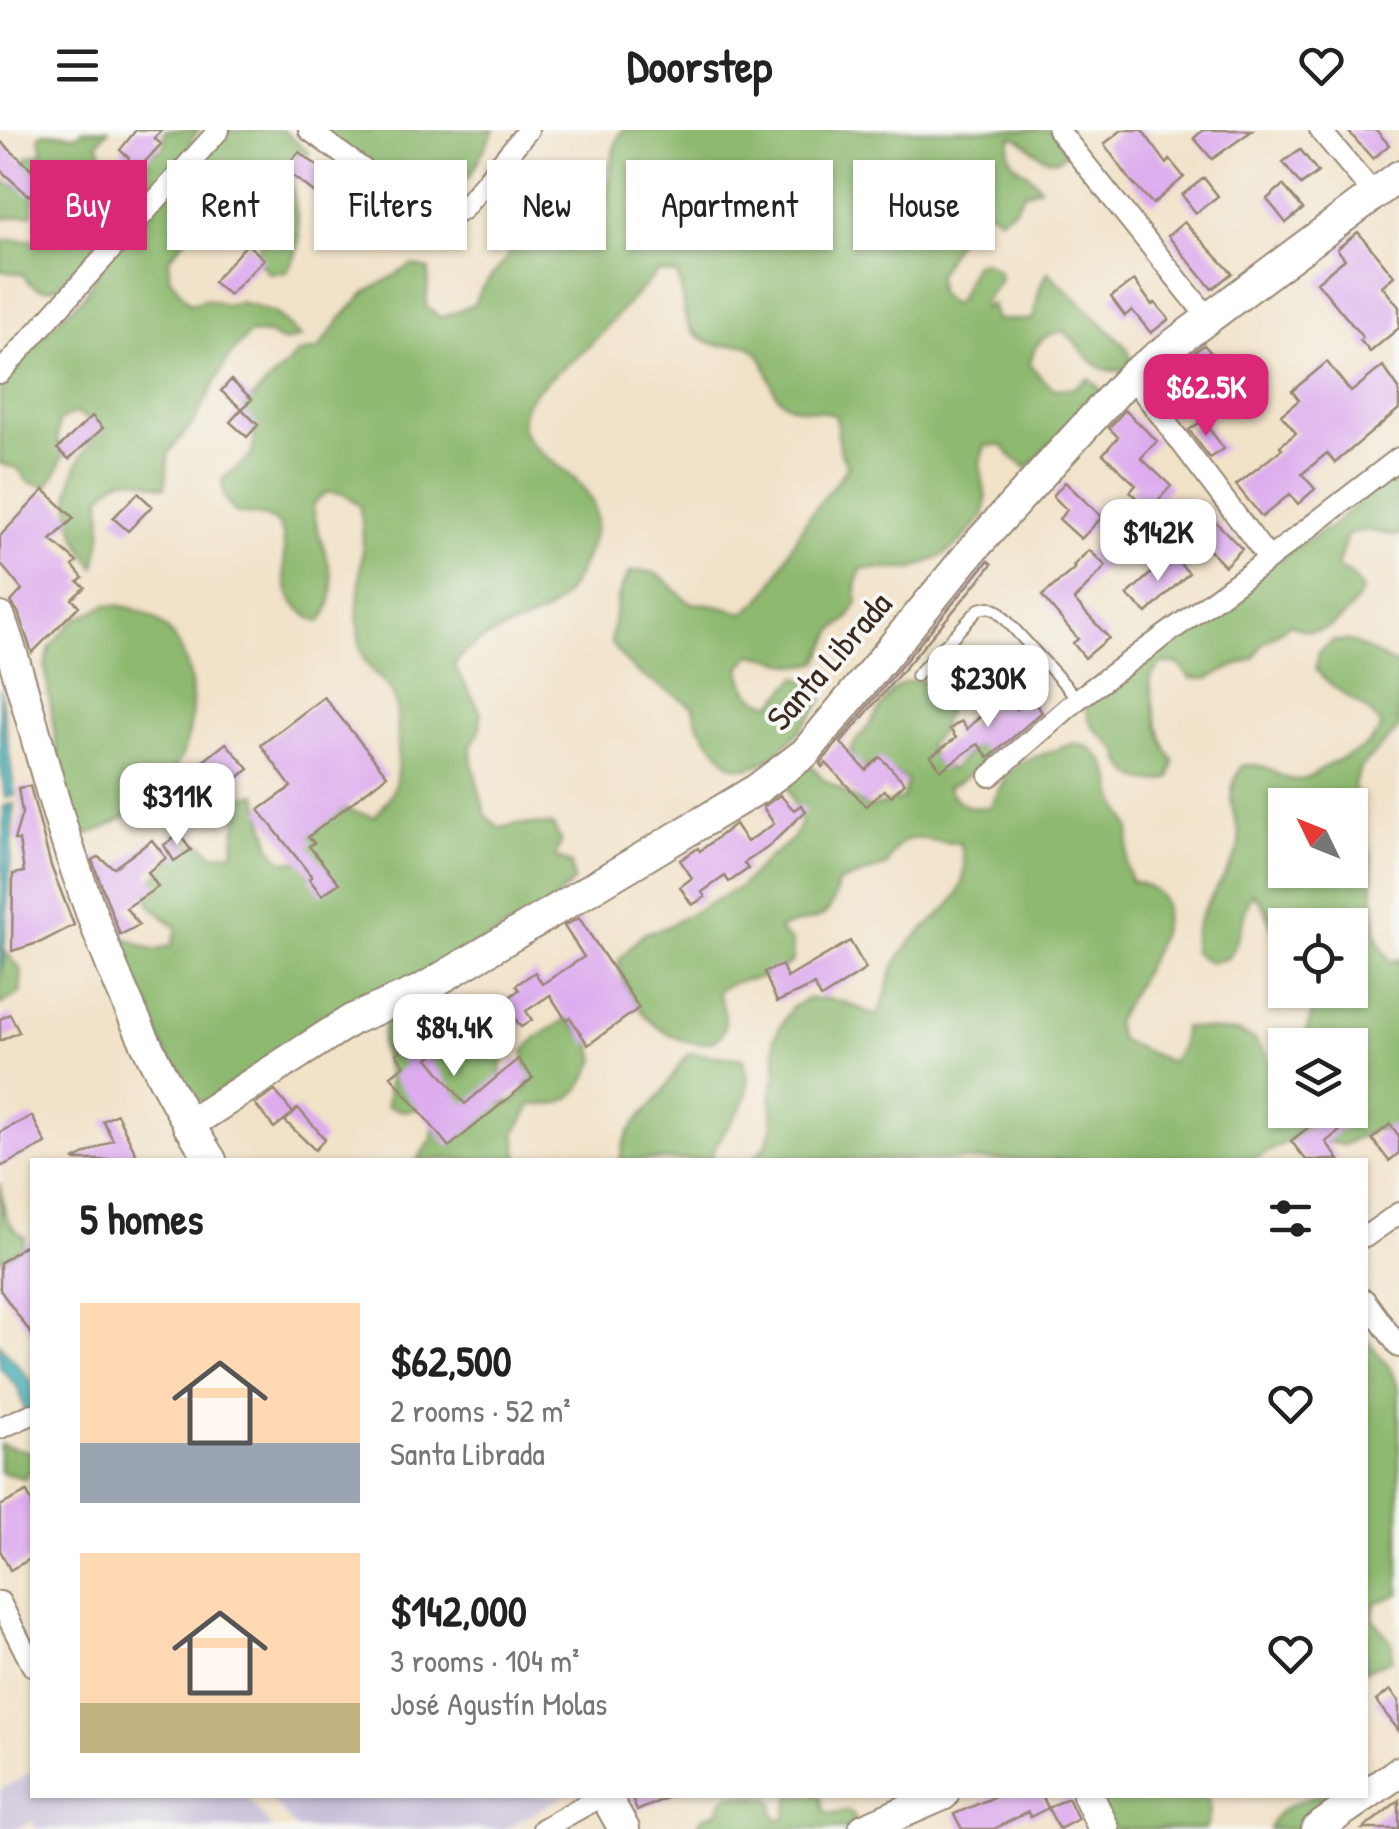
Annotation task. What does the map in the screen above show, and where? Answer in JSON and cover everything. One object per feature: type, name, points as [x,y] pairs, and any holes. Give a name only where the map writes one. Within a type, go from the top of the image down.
[{"type":"street","points":[[0,373],[219,130]]},
{"type":"street","points":[[308,130],[432,219],[446,219],[463,209],[528,130]]},
{"type":"street","points":[[1058,130],[1210,320]]},
{"type":"street","points":[[1320,130],[1387,186]]},
{"type":"street","name":"Santa Librada","points":[[188,1125],[351,1020],[423,989],[669,842],[757,788],[806,752],[973,549],[1130,376],[1387,186]]},
{"type":"street","points":[[1130,376],[1269,558]]},
{"type":"street","points":[[990,776],[1078,700],[1399,458]]},
{"type":"street","points":[[0,618],[22,677],[72,859],[132,1014],[160,1075],[209,1158]]},
{"type":"street","points":[[1368,1236],[1399,1213]]},
{"type":"street","points":[[1368,1304],[1399,1347]]},
{"type":"street","points":[[0,1602],[30,1661]]},
{"type":"street","points":[[1368,1794],[1399,1772]]},
{"type":"street","points":[[543,1829],[599,1798]]},
{"type":"street","points":[[606,1798],[624,1829]]},
{"type":"street","points":[[874,1827],[937,1798]]},
{"type":"street","points":[[1089,1798],[1104,1829]]},
{"type":"street","points":[[1320,1828],[1362,1798]]},
{"type":"lane","points":[[916,676],[979,609],[988,607],[998,610],[1078,700]]},
{"type":"shaded area","points":[[30,1773],[30,1798],[247,1798],[273,1829],[37,1829],[32,1821],[17,1829],[0,1829],[0,1790]]},
{"type":"shaded area","points":[[270,1798],[560,1798],[505,1829],[296,1829]]},
{"type":"green space","points":[[82,130],[108,130],[97,143],[104,160],[30,160],[30,171],[26,171],[26,157],[43,153],[39,138],[44,132],[76,135]]},
{"type":"green space","points":[[165,130],[199,130],[183,160],[167,160],[167,178],[147,197],[147,160],[130,159],[161,151]]},
{"type":"green space","points":[[223,130],[283,130],[309,153],[294,166],[294,160],[195,160]]},
{"type":"green space","points":[[315,130],[494,130],[467,178],[467,160],[340,160]]},
{"type":"green space","points":[[622,130],[1053,130],[1066,153],[1059,159],[1045,158],[1012,136],[1012,160],[1040,187],[1024,193],[1015,208],[1000,218],[995,215],[995,160],[853,160],[853,250],[952,250],[937,275],[938,293],[951,305],[958,300],[974,264],[983,261],[998,270],[1000,280],[984,301],[983,309],[991,304],[996,320],[1032,320],[1048,272],[1127,348],[1134,366],[1111,371],[1102,368],[1064,331],[1041,340],[1030,363],[1041,378],[1055,389],[1073,388],[1089,378],[1102,391],[1027,468],[1002,445],[985,446],[980,463],[986,499],[984,516],[945,554],[914,569],[861,569],[856,586],[858,603],[848,619],[834,630],[818,662],[799,665],[751,655],[740,668],[753,696],[772,704],[797,677],[813,684],[823,699],[784,747],[758,765],[744,768],[723,757],[701,729],[693,707],[638,672],[619,654],[611,642],[622,588],[630,572],[650,572],[664,578],[690,603],[743,613],[772,584],[805,523],[848,466],[840,451],[836,416],[784,402],[753,349],[715,344],[693,332],[685,315],[677,274],[658,272],[585,350],[547,380],[528,401],[523,414],[524,430],[532,444],[577,482],[596,515],[581,569],[553,607],[483,639],[454,666],[481,712],[480,730],[471,746],[486,816],[500,828],[517,824],[553,825],[561,842],[555,857],[571,864],[574,881],[549,905],[401,988],[384,986],[353,1002],[205,1102],[189,1097],[157,1034],[147,1000],[118,955],[123,937],[155,951],[172,945],[177,928],[150,905],[146,887],[183,848],[201,843],[214,855],[233,852],[240,798],[257,794],[271,847],[282,861],[300,861],[303,825],[341,808],[375,817],[395,785],[397,766],[395,700],[363,657],[358,631],[363,541],[359,505],[344,494],[327,492],[313,504],[332,579],[329,608],[320,622],[301,610],[290,596],[279,525],[268,518],[236,513],[225,499],[222,480],[251,456],[255,437],[247,423],[245,405],[299,353],[318,350],[365,293],[412,265],[429,270],[426,307],[441,318],[474,304],[510,250],[606,250],[606,199]]},
{"type":"green space","points":[[0,177],[30,191],[30,214],[0,219]]},
{"type":"green space","points":[[167,190],[167,250],[176,250],[169,259],[169,277],[190,304],[207,299],[224,305],[241,302],[275,313],[301,337],[284,342],[268,334],[250,333],[227,360],[194,422],[169,452],[165,487],[130,478],[109,488],[101,497],[102,533],[95,567],[76,535],[70,503],[75,470],[93,439],[91,421],[75,413],[59,421],[57,439],[63,455],[57,472],[46,487],[28,482],[18,468],[0,464],[0,376],[84,296],[111,250],[147,250],[147,211]]},
{"type":"green space","points":[[294,201],[298,245],[286,272],[268,273],[257,259],[259,250],[294,250]]},
{"type":"green space","points":[[3,240],[30,240],[30,250],[97,250],[58,286],[42,289],[22,274],[0,271]]},
{"type":"green space","points":[[1385,477],[1399,486],[1399,536],[1365,530],[1347,535],[1337,567],[1352,576],[1362,591],[1348,611],[1322,630],[1290,624],[1263,643],[1254,658],[1207,679],[1190,678],[1179,664],[1161,664],[1150,677],[1159,732],[1174,761],[1170,778],[1149,781],[1131,774],[1118,751],[1088,717],[1086,710],[1096,694],[1283,555],[1332,526]]},
{"type":"green space","points":[[107,605],[134,609],[156,620],[172,636],[184,656],[190,680],[189,730],[175,769],[152,796],[121,819],[74,836],[57,774],[45,667],[50,647],[74,620]]},
{"type":"green space","points":[[1333,641],[1350,641],[1399,666],[1399,728],[1360,768],[1355,788],[1268,788],[1268,888],[1368,888],[1368,843],[1376,930],[1381,947],[1392,962],[1399,959],[1399,1115],[1391,1128],[1374,1130],[1343,1145],[1303,1138],[1286,1142],[1257,1158],[754,1158],[766,1145],[773,1127],[771,1091],[777,1073],[774,1038],[792,1007],[808,999],[826,999],[877,1016],[895,965],[906,948],[945,910],[962,883],[960,843],[908,840],[893,852],[887,865],[838,883],[824,915],[778,930],[792,942],[793,960],[772,974],[735,982],[717,992],[725,1019],[720,1036],[706,1043],[686,1041],[664,1031],[643,1014],[627,990],[619,960],[644,933],[662,929],[740,887],[793,839],[801,822],[788,788],[795,771],[812,766],[823,779],[869,808],[903,799],[907,780],[892,771],[859,766],[850,750],[894,689],[917,681],[942,684],[951,699],[940,732],[928,745],[935,762],[951,770],[977,744],[994,738],[976,768],[947,787],[964,805],[990,807],[1008,775],[1022,762],[1074,743],[1091,748],[1104,762],[1130,829],[1126,864],[1131,881],[1157,893],[1165,913],[1156,945],[1115,1023],[1120,1040],[1171,1062],[1181,1047],[1184,1027],[1238,1032],[1254,1039],[1268,1057],[1268,1128],[1368,1128],[1368,1028],[1307,1028],[1314,1008],[1368,1008],[1368,908],[1268,908],[1268,918],[1252,893],[1228,958],[1211,963],[1194,953],[1201,914],[1236,855],[1239,833],[1232,795],[1242,766],[1260,766],[1288,779],[1304,779],[1362,748],[1382,727],[1367,710],[1316,669],[1319,652]]},
{"type":"green space","points":[[0,945],[22,971],[20,993],[0,1005]]},
{"type":"green space","points":[[405,1015],[433,1057],[489,1044],[504,1054],[497,1085],[498,1104],[515,1101],[527,1088],[524,1052],[536,1038],[567,1019],[592,1044],[596,1060],[579,1089],[565,1101],[532,1104],[515,1134],[519,1158],[418,1158],[432,1139],[434,1121],[422,1108],[404,1111],[387,1106],[389,1075],[382,1035],[387,1020]]},
{"type":"green space","points":[[690,1053],[743,1059],[748,1088],[745,1099],[718,1141],[714,1158],[620,1158],[629,1132]]},
{"type":"green space","points":[[0,1183],[7,1219],[25,1238],[22,1247],[0,1260]]},
{"type":"green space","points":[[1368,1341],[1389,1367],[1399,1389],[1399,1594],[1375,1603],[1373,1618],[1392,1644],[1392,1659],[1368,1670]]},
{"type":"green space","points":[[0,1444],[30,1452],[30,1472],[24,1478],[0,1472]]},
{"type":"green space","points":[[726,1798],[768,1798],[774,1804],[776,1819],[785,1818],[790,1798],[821,1798],[824,1810],[831,1814],[849,1811],[855,1817],[851,1829],[696,1829],[702,1817],[719,1811]]},
{"type":"green space","points":[[1087,1798],[1207,1798],[1209,1804],[1206,1829],[1114,1829]]},
{"type":"green space","points":[[1308,1798],[1352,1798],[1327,1829],[1269,1829],[1281,1811]]},
{"type":"water","points":[[0,688],[15,795],[5,797],[0,755]]},
{"type":"water","points":[[14,804],[4,957],[0,976],[4,806]]},
{"type":"water","points":[[0,1344],[30,1380],[30,1410],[25,1412],[18,1388],[0,1367]]},
{"type":"building","points":[[136,130],[162,130],[154,138],[161,144],[146,160],[127,160],[120,150]]},
{"type":"building","points":[[1122,130],[1142,130],[1167,164],[1170,160],[1184,177],[1153,204],[1104,144]]},
{"type":"building","points":[[1203,130],[1253,130],[1212,159],[1194,138]]},
{"type":"building","points":[[1347,130],[1376,130],[1389,145],[1373,159]]},
{"type":"building","points":[[0,141],[30,168],[30,195],[29,196],[0,170]]},
{"type":"building","points":[[1300,149],[1318,172],[1301,185],[1283,162]]},
{"type":"building","points":[[299,152],[314,163],[314,192],[294,177],[292,160]]},
{"type":"building","points":[[1204,178],[1218,196],[1196,213],[1182,195]]},
{"type":"building","points":[[1283,185],[1303,209],[1286,223],[1267,199]]},
{"type":"building","points":[[1184,222],[1232,273],[1212,289],[1168,236]]},
{"type":"building","points":[[1358,232],[1394,276],[1382,286],[1399,307],[1399,328],[1370,352],[1317,282],[1345,259],[1337,249]]},
{"type":"building","points":[[242,250],[254,250],[264,259],[229,295],[213,282]]},
{"type":"building","points":[[1134,280],[1152,305],[1155,303],[1169,319],[1151,333],[1132,310],[1125,316],[1111,297]]},
{"type":"building","points":[[1204,345],[1222,365],[1198,386],[1188,374],[1162,394],[1153,383]]},
{"type":"building","points":[[1327,362],[1351,392],[1383,366],[1399,389],[1399,409],[1335,463],[1327,453],[1302,474],[1315,489],[1298,504],[1290,494],[1262,517],[1236,485],[1296,433],[1281,415],[1299,400],[1292,391]]},
{"type":"building","points":[[231,380],[252,399],[242,409],[221,391]]},
{"type":"building","points":[[242,409],[258,425],[247,437],[230,422]]},
{"type":"building","points":[[1125,410],[1157,441],[1141,458],[1171,486],[1149,510],[1130,492],[1136,485],[1103,454],[1118,437],[1109,428]]},
{"type":"building","points":[[92,416],[103,428],[69,459],[57,449]]},
{"type":"building","points":[[1203,420],[1224,449],[1210,458],[1189,430]]},
{"type":"building","points":[[1065,482],[1102,517],[1081,539],[1059,519],[1067,510],[1053,496]]},
{"type":"building","points":[[44,490],[74,518],[51,540],[77,562],[73,566],[83,578],[78,582],[85,587],[72,599],[79,606],[32,653],[11,602],[22,590],[0,563],[0,536]]},
{"type":"building","points":[[138,493],[152,506],[128,531],[113,518]]},
{"type":"building","points":[[1209,515],[1242,549],[1225,566],[1192,532]]},
{"type":"building","points":[[1089,550],[1106,566],[1074,600],[1109,638],[1085,658],[1073,643],[1078,639],[1042,596],[1075,568]]},
{"type":"building","points":[[1171,555],[1189,573],[1147,613],[1127,595]]},
{"type":"building","points":[[988,561],[992,564],[841,743],[866,770],[880,757],[905,783],[891,796],[884,790],[866,806],[826,763],[822,767],[820,764]]},
{"type":"building","points":[[959,653],[975,666],[947,700],[931,687]]},
{"type":"building","points":[[1003,694],[1017,709],[1031,698],[1042,712],[989,758],[978,744],[941,770],[931,756],[956,738],[950,729],[961,721],[967,729]]},
{"type":"building","points":[[324,697],[387,775],[308,837],[314,843],[309,846],[339,883],[322,895],[259,810],[291,787],[261,745]]},
{"type":"building","points":[[226,743],[249,769],[236,779],[224,764],[201,783],[191,771]]},
{"type":"building","points":[[30,786],[51,866],[74,925],[12,951],[13,874],[24,872],[19,840],[14,840],[22,813],[18,788]]},
{"type":"building","points":[[780,795],[794,810],[801,805],[806,811],[767,848],[744,863],[748,869],[729,882],[725,876],[702,892],[705,897],[692,905],[680,887],[692,878],[680,860],[698,848],[700,851],[735,824],[747,842],[774,824],[763,807]]},
{"type":"building","points":[[179,834],[191,850],[174,861],[164,845]]},
{"type":"building","points":[[152,840],[166,858],[148,872],[158,887],[126,908],[139,925],[120,935],[92,860],[98,857],[114,868]]},
{"type":"building","points":[[579,918],[639,1008],[588,1045],[550,995],[526,1011],[532,1020],[521,1027],[503,1002],[519,990],[516,985],[535,972],[542,984],[584,957],[564,926]]},
{"type":"building","points":[[850,941],[866,969],[821,998],[814,985],[777,1002],[764,972],[782,965],[787,978]]},
{"type":"building","points":[[469,1008],[472,1013],[479,1008],[497,1039],[476,1051],[465,1033],[428,1058],[465,1104],[518,1059],[533,1078],[449,1147],[391,1076],[405,1065],[396,1054]]},
{"type":"building","points":[[10,1014],[19,1032],[0,1041],[0,1019]]},
{"type":"building","points":[[275,1091],[293,1113],[274,1128],[255,1104]]},
{"type":"building","points":[[298,1108],[325,1139],[315,1150],[285,1121]]},
{"type":"building","points":[[117,1114],[138,1158],[77,1158],[113,1140],[103,1121]]},
{"type":"building","points":[[32,1116],[46,1144],[0,1167],[0,1132]]},
{"type":"building","points":[[1390,1124],[1399,1136],[1399,1153],[1389,1161],[1372,1139]]},
{"type":"building","points":[[1307,1128],[1343,1128],[1326,1142],[1338,1158],[1304,1158],[1291,1141]]},
{"type":"building","points":[[30,1241],[30,1332],[0,1290],[0,1263]]},
{"type":"building","points":[[27,1492],[30,1499],[30,1559],[10,1570],[0,1550],[0,1506]]},
{"type":"building","points":[[1390,1690],[1399,1701],[1399,1731],[1376,1701]]},
{"type":"building","points":[[632,1798],[666,1798],[637,1811]]},
{"type":"building","points":[[992,1798],[1043,1798],[1048,1808],[1030,1817],[1028,1812],[994,1829],[962,1829],[954,1814]]},
{"type":"building","points":[[1068,1798],[1078,1819],[1059,1829],[1048,1808]]},
{"type":"building","points":[[1399,1800],[1399,1829],[1363,1829]]}]
